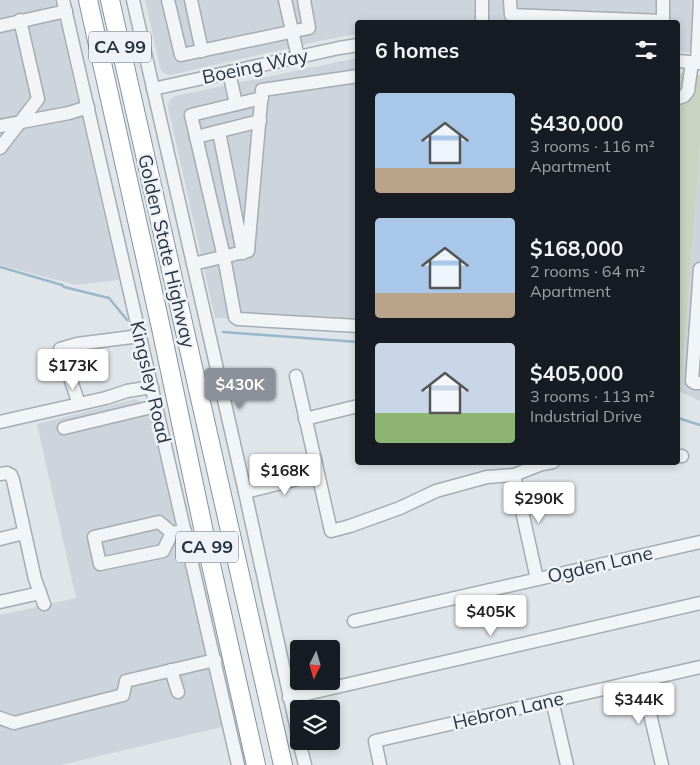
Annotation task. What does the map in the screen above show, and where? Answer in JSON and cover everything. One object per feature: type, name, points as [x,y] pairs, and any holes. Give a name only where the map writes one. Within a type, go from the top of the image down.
[{"type":"highway","name":"Golden State Highway","points":[[88,0],[256,765]]},
{"type":"highway","name":"Golden State Highway","points":[[110,0],[283,765]]},
{"type":"street","points":[[133,0],[245,492],[290,702]]},
{"type":"street","points":[[168,0],[181,55],[309,28],[304,0]]},
{"type":"street","points":[[191,0],[202,51]]},
{"type":"street","points":[[285,0],[298,57]]},
{"type":"street","points":[[482,0],[482,20]]},
{"type":"street","points":[[510,0],[511,15],[619,20]]},
{"type":"street","points":[[662,20],[663,0]]},
{"type":"street","points":[[680,98],[688,91],[696,63],[700,0]]},
{"type":"street","points":[[0,26],[65,6]]},
{"type":"street","name":"Kingsley Road","points":[[65,6],[238,765]]},
{"type":"street","points":[[0,148],[38,99],[20,20]]},
{"type":"street","name":"Boeing Way","points":[[153,89],[355,46]]},
{"type":"street","points":[[680,61],[696,63]]},
{"type":"street","points":[[229,72],[236,104]]},
{"type":"street","points":[[193,264],[248,252],[262,90],[355,76]]},
{"type":"street","points":[[262,98],[191,115],[224,257],[235,316],[238,319],[355,326]]},
{"type":"street","points":[[0,126],[69,113],[88,107]]},
{"type":"street","points":[[196,137],[260,121]]},
{"type":"street","points":[[219,132],[243,253]]},
{"type":"street","points":[[700,269],[692,381],[700,383]]},
{"type":"street","points":[[79,404],[60,349],[77,344],[140,336]]},
{"type":"street","points":[[296,376],[331,531],[400,508],[436,491],[487,477],[514,475],[539,465]]},
{"type":"street","points":[[0,422],[127,391],[152,387]]},
{"type":"street","points":[[64,428],[156,406]]},
{"type":"street","points":[[305,419],[355,407]]},
{"type":"street","points":[[0,474],[7,473],[11,475],[35,579],[42,598],[0,602]]},
{"type":"street","points":[[245,492],[318,474]]},
{"type":"street","points":[[514,475],[537,579]]},
{"type":"street","points":[[172,533],[164,551],[100,564],[94,537],[159,522],[172,533],[185,531]]},
{"type":"street","points":[[0,539],[24,533]]},
{"type":"street","name":"Ogden Lane","points":[[354,621],[700,542]]},
{"type":"street","points":[[289,698],[700,603]]},
{"type":"street","points":[[0,718],[14,723],[123,695],[126,681],[215,660]]},
{"type":"street","name":"Hebron Lane","points":[[380,765],[374,740],[700,667]]},
{"type":"street","points":[[171,670],[178,692]]},
{"type":"street","points":[[642,680],[662,765]]},
{"type":"street","points":[[552,700],[567,765]]},
{"type":"street","points":[[301,750],[305,765]]},
{"type":"shaded area","points":[[0,0],[55,0],[119,280],[76,285],[0,265]]},
{"type":"shaded area","points":[[145,0],[700,0],[700,53],[680,51],[680,20],[355,20],[355,34],[170,75],[163,73],[160,68]]},
{"type":"shaded area","points":[[355,58],[355,326],[215,318],[168,107],[170,100],[175,96]]},
{"type":"shaded area","points":[[700,144],[700,401],[681,392]]},
{"type":"shaded area","points":[[135,399],[148,405],[222,727],[61,765],[0,765],[0,615],[76,598],[37,424]]},
{"type":"green space","points":[[680,73],[700,75],[700,144],[681,392]]},
{"type":"waterway","points":[[0,267],[64,287],[109,298],[127,320]]},
{"type":"waterway","points":[[223,332],[355,342]]},
{"type":"waterway","points":[[680,419],[700,425]]}]
